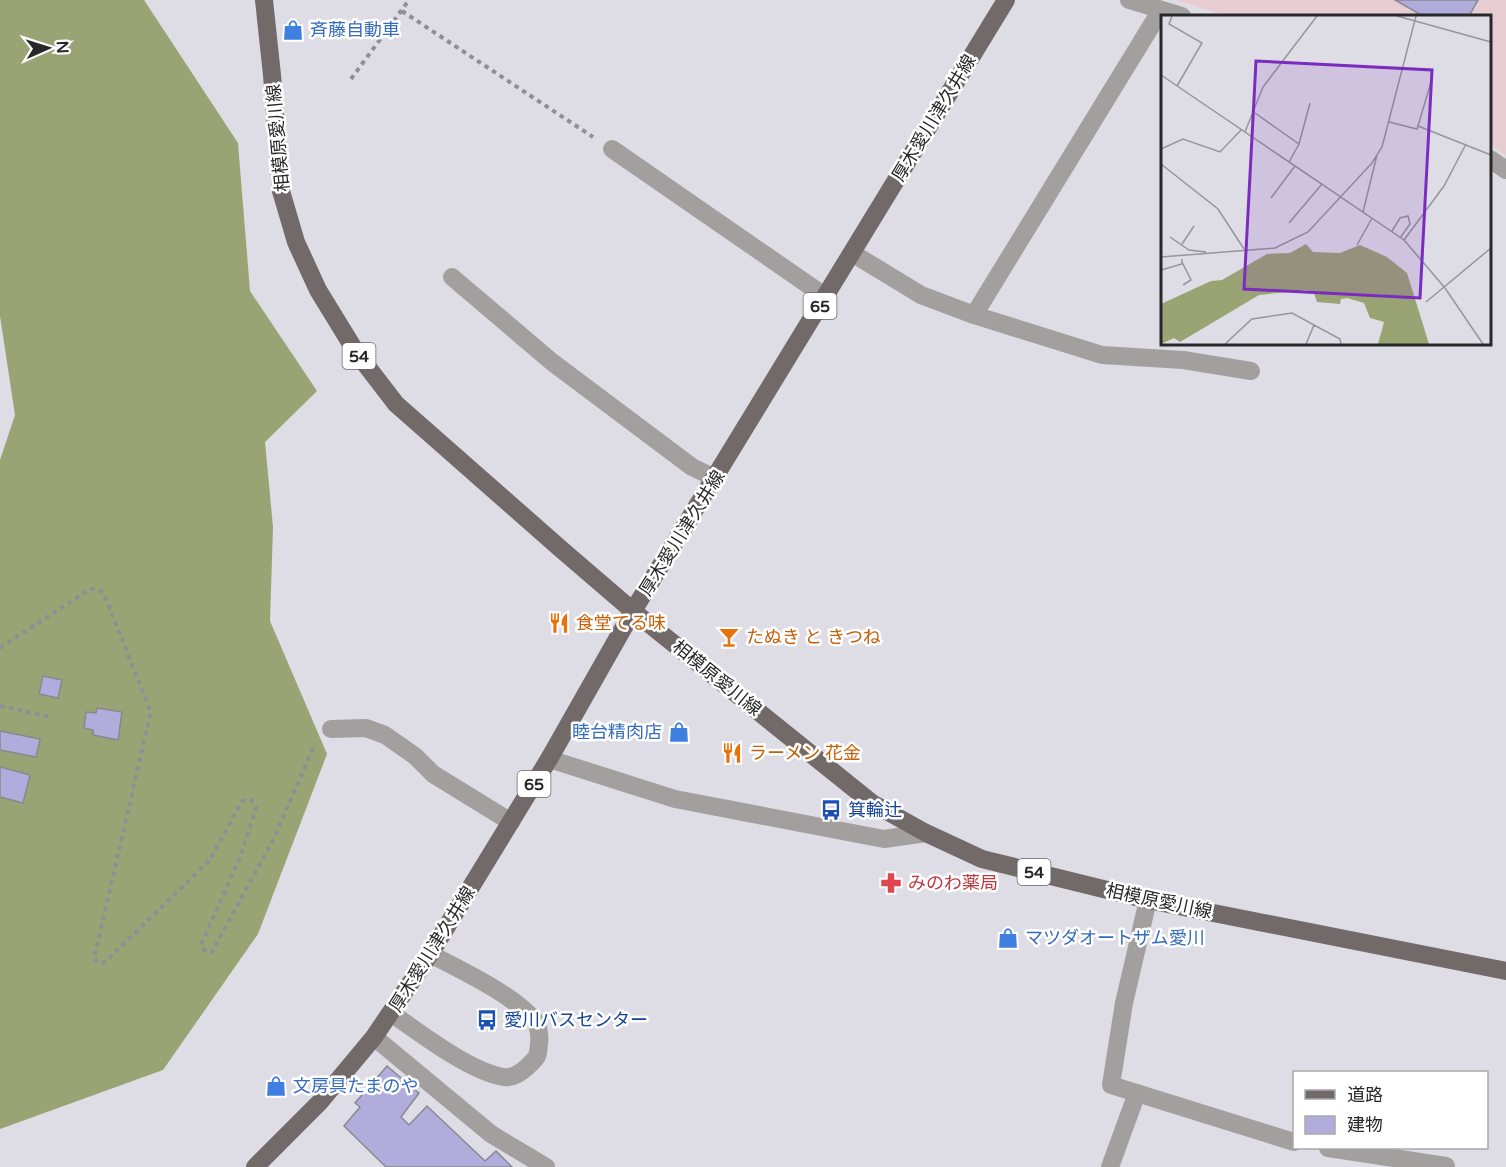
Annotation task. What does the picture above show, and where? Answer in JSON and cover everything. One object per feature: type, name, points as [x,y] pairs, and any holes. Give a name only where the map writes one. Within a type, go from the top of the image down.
[{"type":"main road","name":"相模原愛川線","points":[[264,0],[281,191],[296,242],[318,290],[356,352],[396,404],[633,611],[872,803],[926,833],[982,859],[1148,900],[1506,971]]},
{"type":"main road","name":"厚木愛川津久井線","points":[[255,1167],[319,1103],[374,1037],[430,954],[549,759],[633,611],[1006,0]]},
{"type":"street","points":[[1129,0],[1178,15]]},
{"type":"street","points":[[974,315],[1161,10]]},
{"type":"street","points":[[612,149],[826,297]]},
{"type":"street","points":[[1491,160],[1506,170]]},
{"type":"street","points":[[852,253],[921,295],[974,315],[1102,355],[1183,360],[1251,371]]},
{"type":"street","points":[[452,277],[552,362],[692,467],[715,478]]},
{"type":"street","points":[[331,729],[366,728],[385,735],[415,756],[433,774],[511,822]]},
{"type":"street","points":[[549,759],[675,799],[884,839],[926,833]]},
{"type":"street","points":[[1148,900],[1124,1003],[1111,1084],[1293,1142]]},
{"type":"street","points":[[391,1013],[455,1056],[484,1071],[506,1078],[522,1072],[538,1057],[540,1039],[537,1023],[518,1005],[482,982],[430,954]]},
{"type":"street","points":[[374,1037],[491,1134],[546,1167]]},
{"type":"street","points":[[1110,1167],[1137,1093]]},
{"type":"street","points":[[1335,1149],[1446,1166]]},
{"type":"path","points":[[351,79],[409,0]]},
{"type":"path","points":[[402,11],[612,149]]},
{"type":"path","points":[[0,648],[90,589],[98,589],[104,594],[150,710],[94,959],[101,964],[209,861],[242,801],[251,800],[256,807],[241,855],[201,945],[206,952],[212,952],[274,838],[315,744],[331,729]]},
{"type":"path","points":[[0,706],[51,717]]},
{"type":"shaded area","points":[[1176,0],[1506,0],[1506,155],[1491,145],[1491,15],[1225,15]]},
{"type":"green space","points":[[0,0],[144,0],[238,143],[250,291],[317,391],[265,442],[273,527],[270,621],[327,754],[258,934],[163,1070],[0,1129],[0,460],[15,415],[0,316]]},
{"type":"building","points":[[1395,0],[1478,0],[1470,15],[1421,15]]},
{"type":"building","points":[[43,676],[62,680],[58,698],[39,694]]},
{"type":"building","points":[[97,708],[122,712],[118,740],[93,735],[93,730],[84,728],[86,712],[96,713]]},
{"type":"building","points":[[0,731],[40,739],[36,757],[0,750]]},
{"type":"building","points":[[0,767],[30,775],[23,803],[0,797]]},
{"type":"building","points":[[387,1066],[419,1093],[401,1117],[409,1125],[427,1106],[485,1161],[496,1151],[512,1167],[386,1167],[344,1126],[360,1107],[355,1103]]},
{"type":"place","name":"斉藤自動車","points":[[293,30]]},
{"type":"place","name":"食堂てる味","points":[[559,623]]},
{"type":"place","name":"たぬき と きつね","points":[[729,637]]},
{"type":"place","name":"睦台精肉店","points":[[679,732]]},
{"type":"place","name":"ラーメン 花金","points":[[732,753]]},
{"type":"place","name":"箕輪辻","points":[[831,810]]},
{"type":"place","name":"みのわ薬局","points":[[891,883]]},
{"type":"place","name":"マツダオートザム愛川","points":[[1008,938]]},
{"type":"place","name":"愛川バスセンター","points":[[487,1020]]},
{"type":"place","name":"文房具たまのや","points":[[276,1086]]}]
